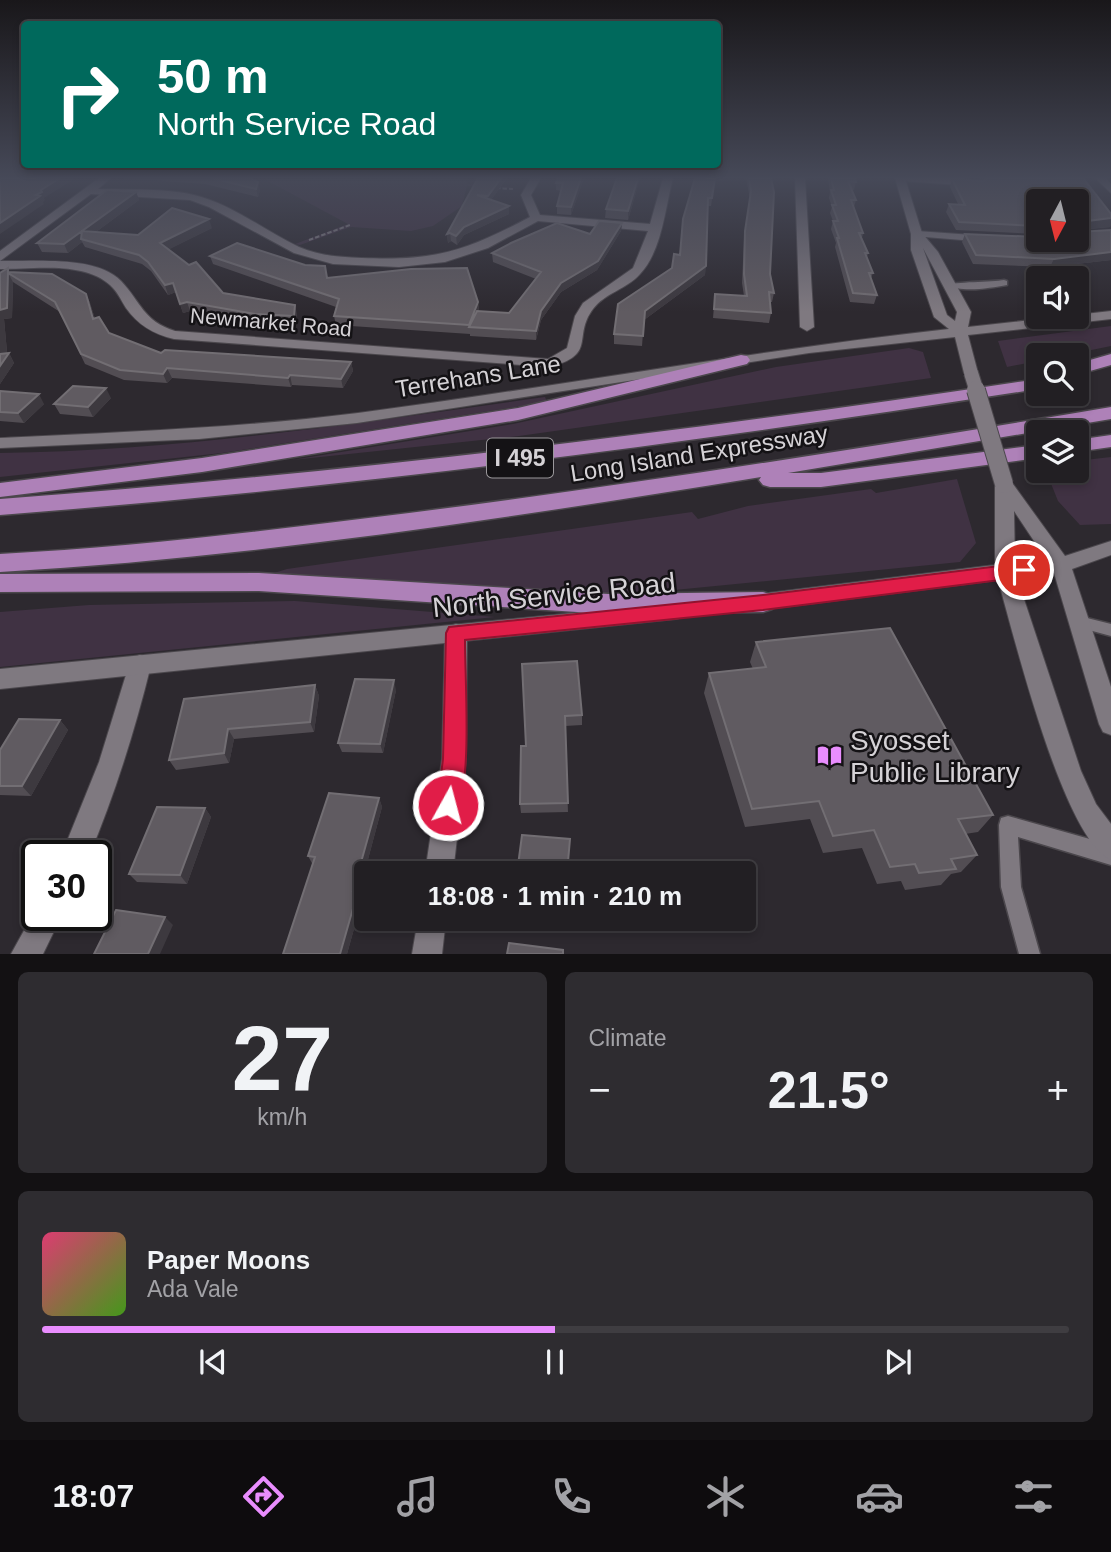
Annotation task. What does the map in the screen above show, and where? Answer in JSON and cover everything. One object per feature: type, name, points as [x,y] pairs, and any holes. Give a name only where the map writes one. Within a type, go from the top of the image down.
[{"type":"highway","points":[[1089,366],[1111,359]]},
{"type":"highway","points":[[0,490],[202,465],[492,419],[741,360]]},
{"type":"highway","points":[[1089,376],[1111,372]]},
{"type":"highway","name":"Long Island Expressway","points":[[0,507],[329,480],[531,457],[1026,386]]},
{"type":"highway","name":"Long Island Expressway","points":[[0,564],[63,560],[336,531],[704,480],[1111,412]]},
{"type":"highway","points":[[1089,444],[1111,441]]},
{"type":"highway","points":[[704,480],[821,480],[1026,453]]},
{"type":"highway","points":[[0,583],[259,582],[608,604],[763,602]]},
{"type":"street","points":[[0,257],[46,223]]},
{"type":"street","points":[[245,223],[311,256],[333,260],[420,262],[468,253],[529,223]]},
{"type":"street","points":[[589,223],[653,228],[655,223]]},
{"type":"street","points":[[802,223],[807,327]]},
{"type":"street","points":[[914,223],[917,250],[941,317],[960,331]]},
{"type":"street","name":"Newmarket Road","points":[[0,265],[74,268],[98,273],[118,286],[142,321],[160,332],[174,335],[549,363],[565,360],[575,351],[579,323],[587,307],[638,269],[645,257],[653,228]]},
{"type":"street","points":[[917,234],[1003,240]]},
{"type":"street","points":[[917,234],[932,252],[964,312],[960,331],[1004,484],[1005,572],[1069,774],[1087,813],[1111,846]]},
{"type":"street","name":"Terrehans Lane","points":[[0,443],[199,434],[357,418],[741,360],[960,331],[1111,315]]},
{"type":"street","points":[[1004,484],[1061,565],[1110,720]]},
{"type":"street","name":"North Service Road","points":[[0,679],[763,602],[1061,565],[1111,548]]},
{"type":"street","points":[[441,861],[454,759],[456,633]]},
{"type":"street","points":[[82,840],[97,808],[121,737],[140,665]]},
{"type":"street","points":[[26,954],[39,931]]},
{"type":"street","points":[[427,954],[430,931]]},
{"type":"lane","points":[[951,285],[1004,283]]},
{"type":"lane","points":[[1079,622],[1111,630]]},
{"type":"lane","points":[[1029,953],[1012,887],[1008,825],[1111,855]]},
{"type":"path","points":[[290,247],[350,225]]},
{"type":"shaded area","points":[[345,223],[438,223],[411,231],[351,227],[300,245],[295,244],[348,224]]},
{"type":"shaded area","points":[[1111,326],[1111,346],[1089,350],[1089,343],[1026,343],[1026,363],[1007,367],[998,341],[1089,329]]},
{"type":"shaded area","points":[[909,348],[923,352],[931,378],[519,436],[292,460],[513,424],[776,367]]},
{"type":"shaded area","points":[[545,397],[547,402],[222,453],[0,477],[0,453],[205,441]]},
{"type":"shaded area","points":[[1111,457],[1111,524],[1080,525],[1058,501],[1051,483],[1089,483],[1089,460]]},
{"type":"shaded area","points":[[957,479],[976,543],[960,562],[613,596],[562,597],[274,573],[692,512],[698,519],[748,506],[871,489],[876,493]]},
{"type":"shaded area","points":[[295,601],[495,617],[0,667],[0,612],[89,605]]},
{"type":"building","points":[[64,223],[94,223],[64,244],[37,243]]},
{"type":"building","points":[[154,223],[202,223],[160,243],[189,265],[196,262],[223,293],[295,305],[294,316],[255,314],[187,302],[180,304],[173,283],[165,285],[148,262],[139,255],[81,239],[82,231],[138,235]]},
{"type":"building","points":[[453,223],[474,223],[464,227],[456,236],[447,234]]},
{"type":"building","points":[[557,223],[590,234],[598,223],[622,223],[598,261],[561,283],[541,311],[536,331],[469,327],[477,311],[509,313],[541,272],[492,253]]},
{"type":"building","points":[[683,223],[707,223],[706,266],[645,311],[643,336],[614,334],[618,304],[672,268],[674,254],[680,255]]},
{"type":"building","points":[[746,223],[773,223],[770,274],[774,293],[769,292],[771,313],[714,309],[715,294],[747,296],[744,274]]},
{"type":"building","points":[[834,223],[859,223],[863,233],[859,233],[868,253],[865,253],[873,273],[869,273],[877,295],[853,293]]},
{"type":"building","points":[[969,223],[1026,223],[1026,225]]},
{"type":"building","points":[[1111,230],[1111,252],[1054,259],[976,255],[965,234],[1026,237],[1026,252],[1089,252],[1089,231]]},
{"type":"building","points":[[237,243],[305,265],[325,266],[327,278],[411,269],[467,268],[478,302],[469,325],[334,316],[339,299],[210,256]]},
{"type":"building","points":[[8,268],[8,272],[52,274],[86,294],[93,319],[99,317],[109,333],[161,353],[165,350],[351,362],[341,379],[290,375],[288,378],[167,368],[163,374],[120,370],[81,354],[55,302],[8,273],[7,308],[0,310],[0,273]]},
{"type":"building","points":[[9,353],[0,366],[0,354]]},
{"type":"building","points":[[73,386],[106,388],[88,407],[54,404]]},
{"type":"building","points":[[0,391],[39,394],[18,413],[0,412]]},
{"type":"building","name":"Syosset Public Library","points":[[890,628],[993,815],[958,819],[977,855],[951,859],[956,869],[919,873],[915,864],[890,867],[874,830],[833,836],[819,801],[752,809],[709,673],[766,667],[756,642]]},
{"type":"building","points":[[577,661],[582,715],[565,716],[568,803],[520,804],[521,746],[526,746],[522,664]]},
{"type":"building","points":[[355,679],[394,680],[380,744],[338,743]]},
{"type":"building","points":[[315,685],[310,722],[228,729],[224,753],[169,760],[184,699]]},
{"type":"building","points":[[19,719],[60,720],[22,786],[0,786],[0,750]]},
{"type":"building","points":[[329,793],[379,798],[361,861],[354,861],[354,905],[340,954],[283,954],[315,857],[308,856]]},
{"type":"building","points":[[157,807],[205,808],[180,875],[129,874]]},
{"type":"building","points":[[522,835],[570,839],[568,861],[519,861]]},
{"type":"building","points":[[116,910],[165,917],[148,954],[94,954],[106,931],[112,931],[112,918]]},
{"type":"building","points":[[509,943],[563,950],[563,954],[507,954]]},
{"type":"place","name":"Syosset Public Library","points":[[830,756]]},
{"type":"route","points":[[448,805],[454,759],[456,633],[763,602],[1024,570]]}]
